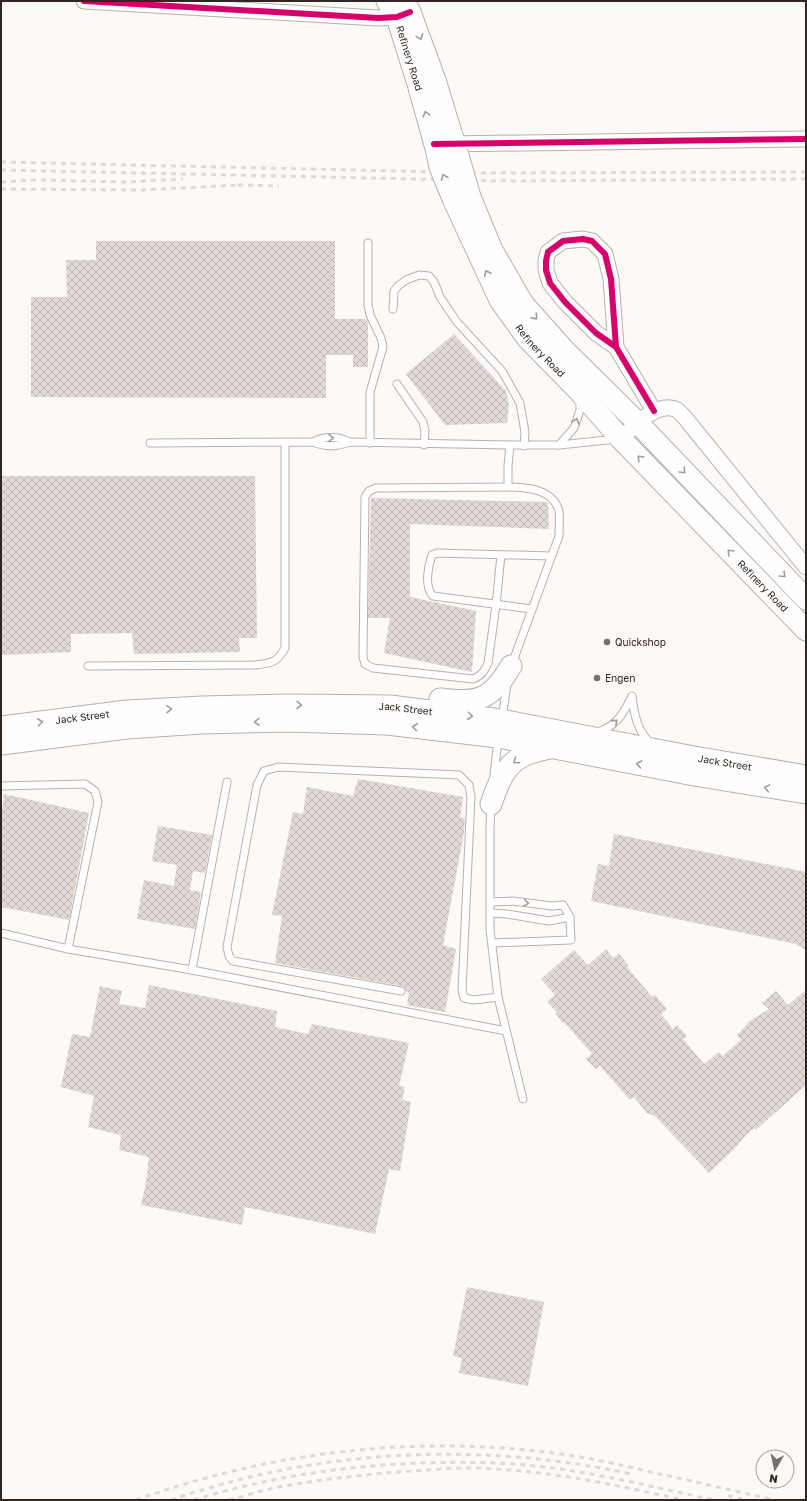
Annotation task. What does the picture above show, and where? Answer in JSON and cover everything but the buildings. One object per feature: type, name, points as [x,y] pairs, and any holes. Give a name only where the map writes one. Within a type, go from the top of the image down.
[{"type":"main road","name":"Refinery Road","points":[[400,8],[435,80],[446,148],[462,199],[492,250],[508,295],[528,339],[580,391],[621,439],[806,630]]},
{"type":"main road","name":"Refinery Road","points":[[508,295],[523,304],[565,351],[638,423],[806,599]]},
{"type":"main road","points":[[344,705],[390,696],[465,702],[473,701],[483,698],[496,688],[511,666]]},
{"type":"main road","name":"Jack Street","points":[[1,727],[134,711],[202,707],[289,705],[390,706],[500,729],[552,747],[694,775],[806,793]]},
{"type":"main road","name":"Jack Street","points":[[1,744],[127,728],[201,723],[288,721],[387,724],[500,729],[579,735],[665,752],[806,776]]},
{"type":"main road","points":[[491,804],[501,776],[511,764],[523,756],[552,747]]},
{"type":"street","points":[[84,1],[378,18],[400,8]]},
{"type":"street","points":[[446,148],[806,139]]},
{"type":"street","points":[[616,347],[610,279],[605,254],[592,241],[583,239],[563,241],[548,252],[546,270],[550,283],[596,333],[616,347],[654,411]]},
{"type":"street","points":[[621,439],[638,423],[654,411],[667,408],[677,410],[806,567]]},
{"type":"lane","points":[[368,243],[368,305],[370,315],[381,338],[383,347],[372,379],[370,392],[370,443]]},
{"type":"lane","points":[[393,309],[394,291],[398,286],[406,280],[419,275],[429,276],[434,282],[447,308],[457,322],[502,371],[520,403],[524,432],[524,446]]},
{"type":"lane","points":[[396,384],[423,422],[425,430],[424,445]]},
{"type":"lane","points":[[559,445],[574,428],[580,410],[580,391]]},
{"type":"lane","points":[[150,443],[313,442],[320,438],[343,438],[349,442],[370,443],[524,446],[559,445],[621,439]]},
{"type":"lane","points":[[88,666],[255,665],[270,663],[280,657],[285,648],[285,442]]},
{"type":"lane","points":[[508,487],[510,445]]},
{"type":"lane","points":[[501,555],[488,663],[479,677],[473,679],[373,668],[365,664],[363,657],[365,498],[369,491],[376,488],[527,487],[550,496],[555,502],[558,510],[560,520],[559,536],[511,666],[500,729],[491,804],[490,913],[492,943],[498,997],[523,1099]]},
{"type":"lane","points":[[532,610],[432,596],[427,587],[432,555],[437,553],[552,556]]},
{"type":"lane","points":[[579,735],[600,731],[611,726],[619,720],[632,696],[635,716],[639,728],[646,739],[665,752]]},
{"type":"lane","points":[[401,991],[233,961],[229,956],[227,947],[256,784],[264,771],[278,767],[459,775],[469,784],[471,797],[462,990],[464,998],[474,1000],[498,997]]},
{"type":"lane","points":[[192,970],[227,782]]},
{"type":"lane","points":[[1,786],[86,784],[95,791],[98,802],[68,948]]},
{"type":"lane","points":[[490,902],[513,901],[552,906],[563,905],[570,917],[571,940],[492,943]]},
{"type":"lane","points":[[490,913],[507,914],[549,921],[570,917]]},
{"type":"lane","points":[[1,933],[68,948],[192,970],[506,1031]]},
{"type":"railway","points":[[1,162],[484,173],[806,172]]},
{"type":"railway","points":[[1,170],[508,181],[806,179]]},
{"type":"railway","points":[[1,182],[36,180],[126,182],[183,179]]},
{"type":"railway","points":[[238,185],[279,186]]},
{"type":"railway","points":[[1,189],[142,190],[242,185]]},
{"type":"railway","points":[[136,1500],[189,1483],[243,1469],[297,1458],[352,1451],[408,1447],[464,1446],[519,1449],[574,1456],[622,1465],[775,1500]]},
{"type":"railway","points":[[171,1500],[227,1483],[284,1470],[341,1461],[399,1456],[457,1454],[516,1457],[574,1464],[631,1474]]},
{"type":"railway","points":[[194,1500],[250,1485],[306,1474],[363,1467],[456,1462],[539,1466],[590,1474],[714,1500]]},
{"type":"railway","points":[[229,1500],[273,1488],[329,1479],[395,1472],[470,1468],[523,1471],[577,1478],[683,1500]]},
{"type":"railway","points":[[728,1496],[747,1500]]},
{"type":"cycle path","points":[[84,1],[378,18],[397,17],[410,12]]},
{"type":"cycle path","points":[[434,144],[806,139]]},
{"type":"cycle path","points":[[616,347],[611,279],[605,254],[592,241],[583,239],[563,241],[548,252],[546,270],[550,283],[565,302],[596,333],[616,347],[654,411]]},
{"type":"place","name":"Quickshop","points":[[607,642]]},
{"type":"place","name":"Engen","points":[[597,678]]}]
